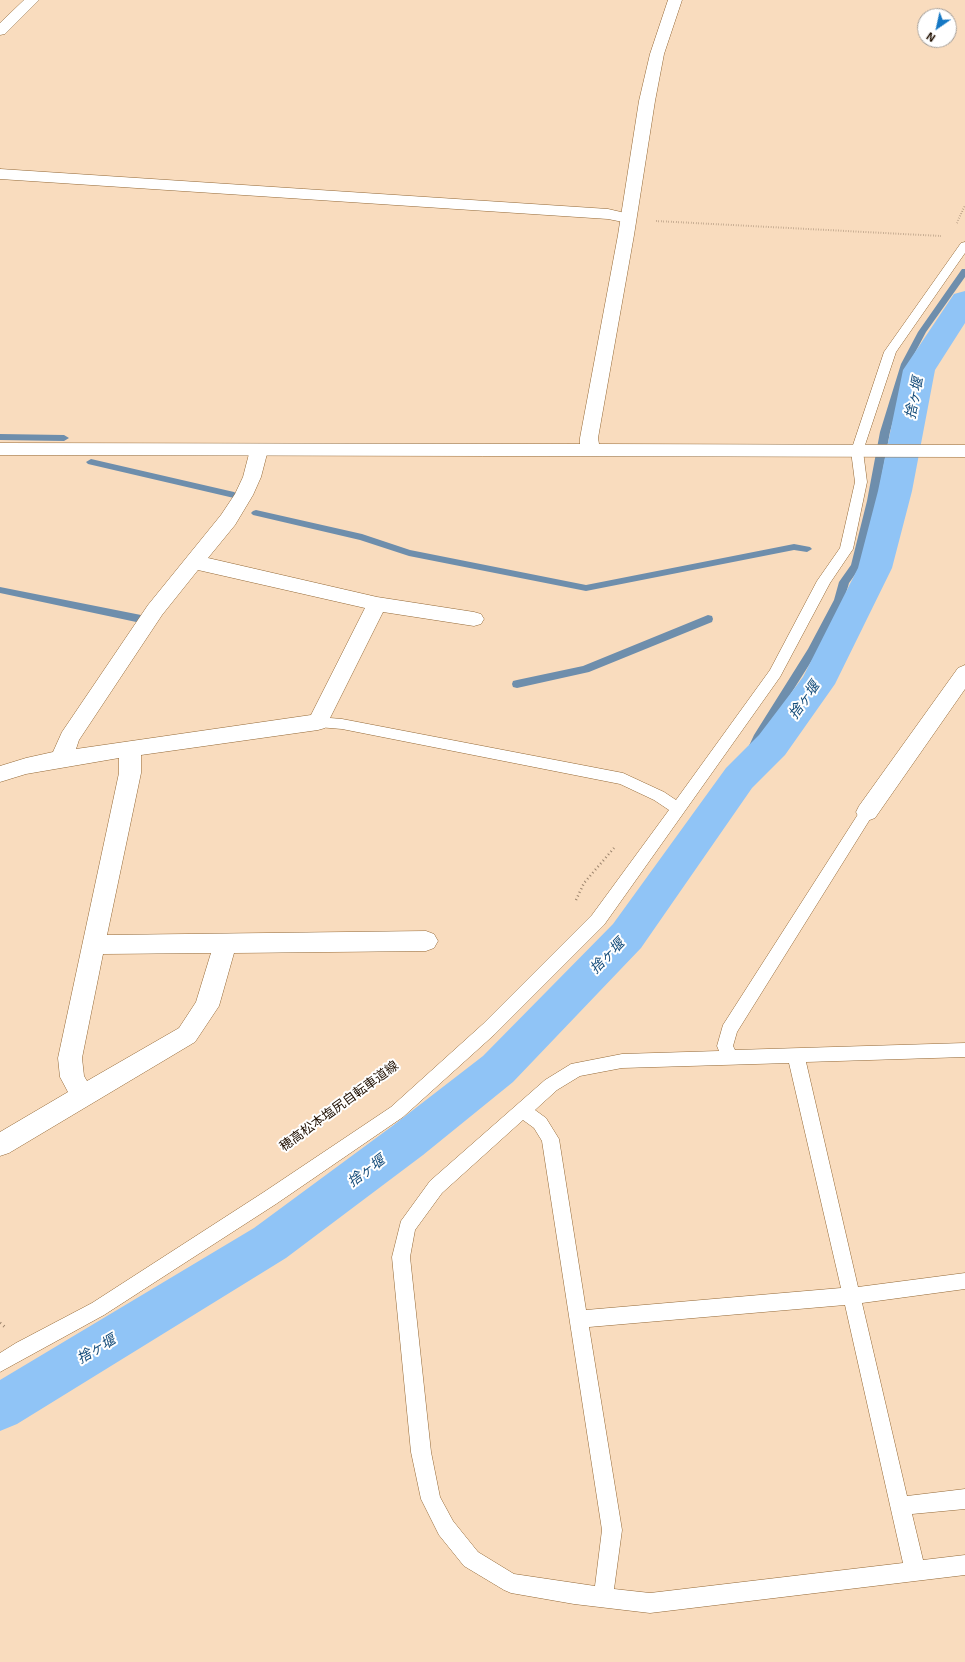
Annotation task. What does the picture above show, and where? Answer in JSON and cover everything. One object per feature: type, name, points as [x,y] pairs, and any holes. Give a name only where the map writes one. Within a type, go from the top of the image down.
[{"type":"street","points":[[0,30],[32,0]]},
{"type":"street","points":[[590,451],[589,438],[647,102],[656,61],[675,0]]},
{"type":"street","points":[[0,174],[608,214],[628,218]]},
{"type":"street","points":[[0,449],[965,451]]},
{"type":"street","points":[[61,759],[69,738],[155,610],[228,520],[244,495],[252,477],[259,450]]},
{"type":"street","points":[[194,562],[377,604],[474,619]]},
{"type":"street","points":[[0,774],[26,766],[61,759],[318,722],[377,604]]},
{"type":"street","points":[[867,812],[965,673]]},
{"type":"street","points":[[82,1097],[72,1077],[70,1058],[130,772],[130,748]]},
{"type":"street","points":[[94,945],[426,941]]},
{"type":"street","points":[[0,1145],[187,1035],[207,1006],[225,944]]},
{"type":"lane","points":[[0,1363],[22,1349],[98,1310],[270,1198],[397,1112],[489,1029],[598,920],[774,673],[824,581],[846,549],[861,482],[860,451],[890,352],[965,245]]},
{"type":"lane","points":[[318,722],[342,724],[624,779],[659,796],[677,808]]},
{"type":"lane","points":[[730,1058],[725,1046],[729,1030],[867,812]]},
{"type":"lane","points":[[965,1050],[622,1061],[577,1069],[551,1085],[436,1187],[407,1227],[401,1257],[421,1452],[431,1499],[446,1528],[471,1559],[511,1583],[603,1598],[650,1603],[965,1565]]},
{"type":"lane","points":[[796,1056],[915,1570]]},
{"type":"lane","points":[[523,1110],[540,1123],[550,1139],[612,1530],[603,1598]]},
{"type":"lane","points":[[579,1319],[852,1296],[965,1281]]},
{"type":"lane","points":[[900,1506],[965,1499]]},
{"type":"path","points":[[628,218],[944,236]]},
{"type":"path","points":[[575,903],[584,883],[618,843]]},
{"type":"waterway","points":[[739,778],[759,735],[812,651],[839,600],[844,582],[856,566],[872,501],[885,432],[905,364],[922,332],[965,271]]},
{"type":"waterway","name":"捨ヶ堰","points":[[0,1407],[270,1243],[407,1141],[498,1069],[627,936],[739,778],[772,745],[817,684],[875,568],[895,491],[919,370],[965,300]]},
{"type":"waterway","points":[[0,437],[64,438]]},
{"type":"waterway","points":[[91,462],[234,495]]},
{"type":"waterway","points":[[256,513],[362,537],[409,553],[586,588],[794,547],[807,549]]},
{"type":"waterway","points":[[0,590],[141,619]]},
{"type":"waterway","points":[[517,684],[585,669],[708,619]]}]
